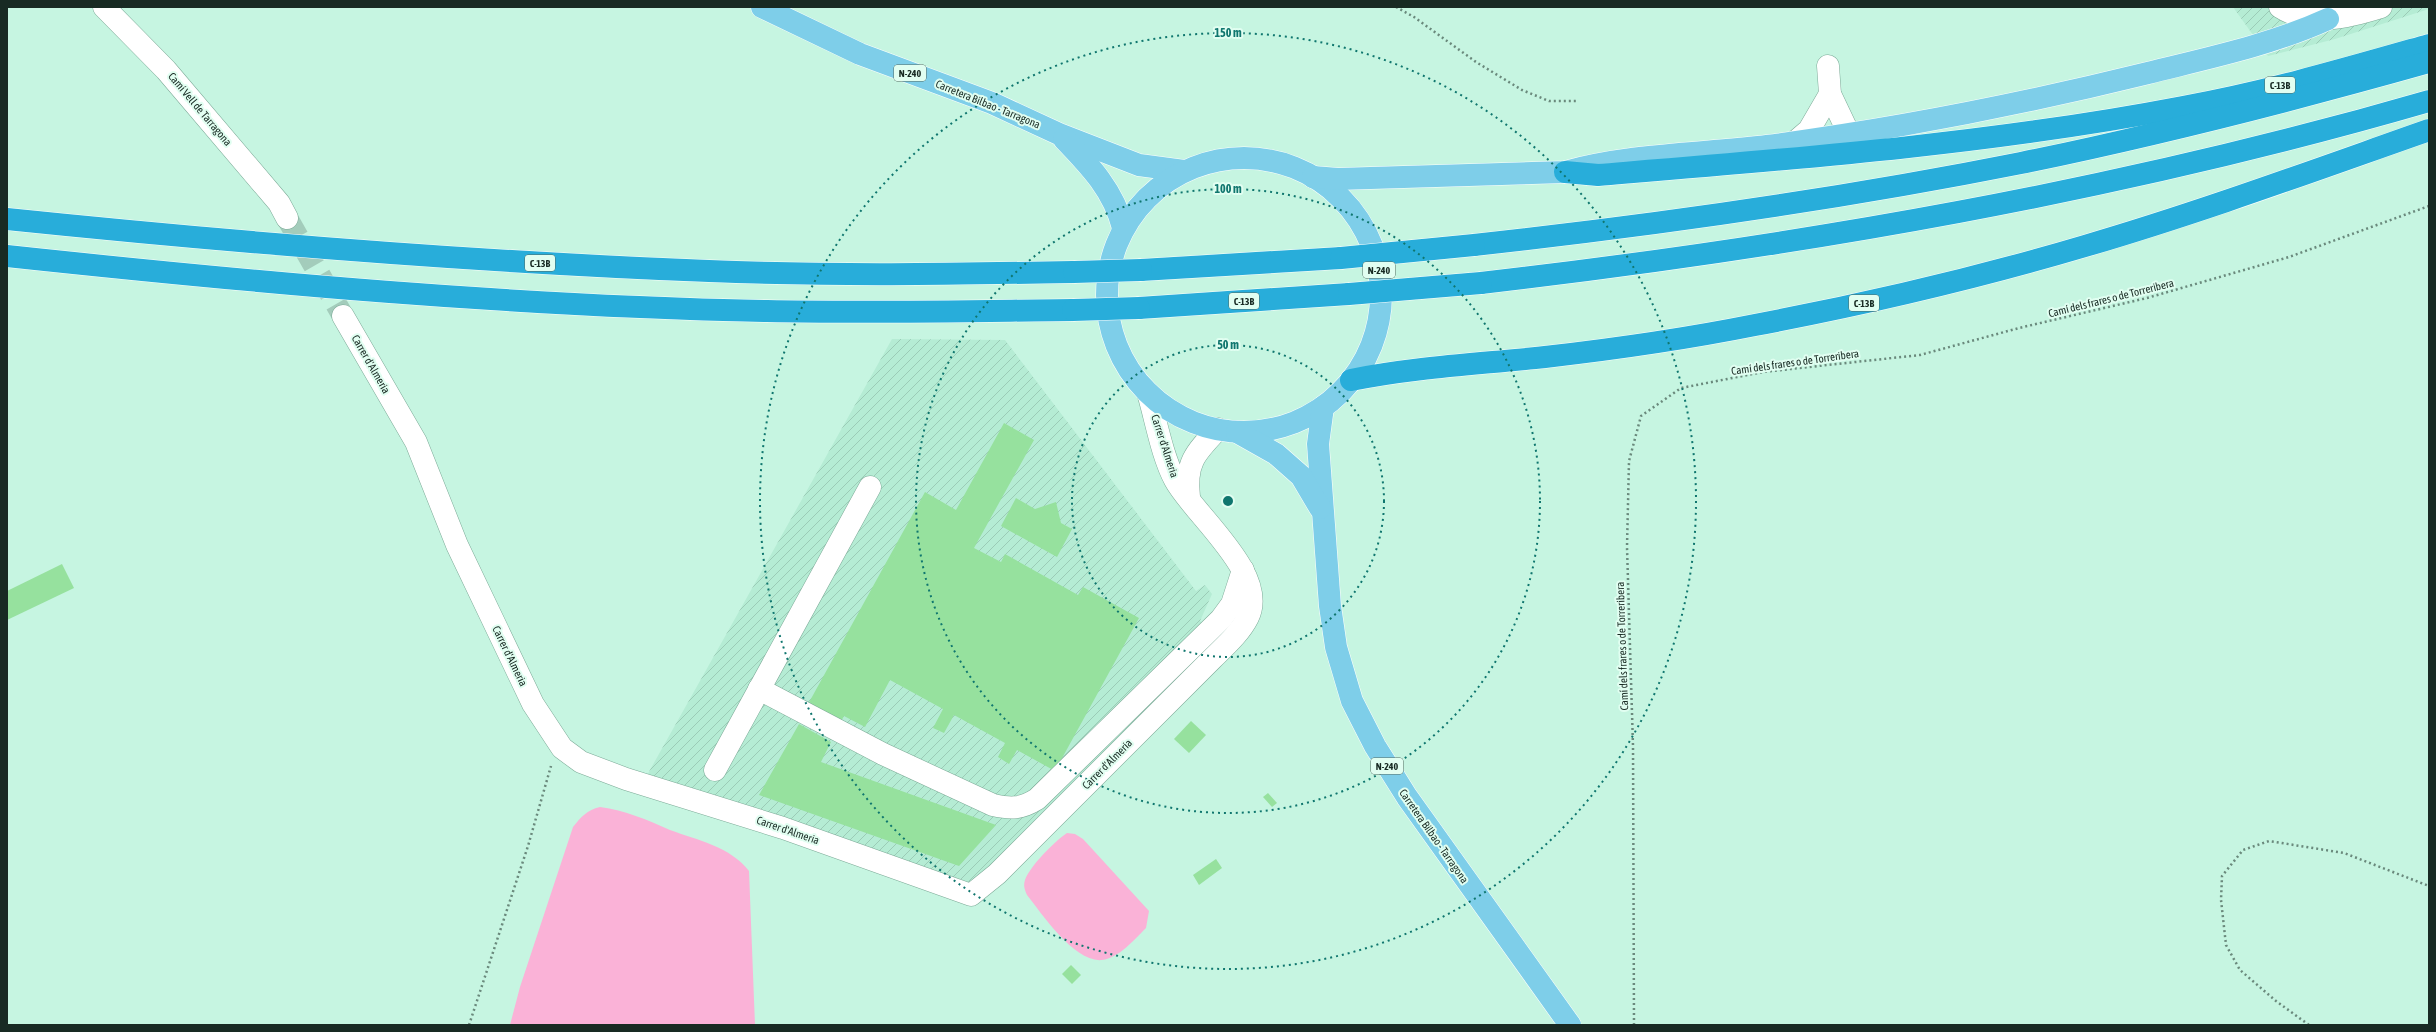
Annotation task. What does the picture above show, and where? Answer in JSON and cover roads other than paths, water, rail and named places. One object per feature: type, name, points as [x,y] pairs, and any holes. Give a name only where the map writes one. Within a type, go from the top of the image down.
[{"type":"highway","name":"C-13B","points":[[1565,172],[1598,176],[1808,158],[2085,124],[2193,105],[2317,76],[2429,45]]},
{"type":"highway","name":"C-13B","points":[[7,219],[266,243],[600,266],[838,274],[1141,270],[1341,258],[1572,234],[1836,197],[2021,163],[2216,119],[2429,62]]},
{"type":"highway","name":"C-13B","points":[[7,256],[256,280],[644,306],[766,311],[1073,310],[1139,308],[1349,294],[1481,283],[1732,251],[1990,206],[2262,146],[2429,101]]},
{"type":"highway","name":"C-13B","points":[[1351,380],[1408,370],[1547,357],[1685,337],[1801,316],[1930,288],[2027,263],[2149,226],[2429,130]]},
{"type":"main road","name":"Carretera Bilbao - Tarragona","points":[[762,7],[860,54],[992,103],[1059,134]]},
{"type":"main road","points":[[1314,177],[1338,179],[1565,172],[1599,162],[1795,142],[1849,134],[1990,109],[2102,84],[2279,38],[2328,19]]},
{"type":"main road","name":"N-240","points":[[1059,134],[1139,165],[1184,171]]},
{"type":"main road","name":"N-240","points":[[1059,134],[1100,176],[1119,211],[1123,228]]},
{"type":"main road","name":"N-240","points":[[1228,430],[1260,431],[1282,426],[1303,418],[1323,407],[1351,380],[1371,347],[1377,328],[1381,290],[1379,270],[1366,233],[1356,216],[1344,201],[1314,177],[1290,166],[1259,158],[1221,159],[1184,171],[1156,189],[1143,201],[1123,228],[1109,265],[1106,305],[1118,350],[1135,378],[1148,393],[1180,416],[1228,430],[1276,454],[1301,476],[1321,509]]},
{"type":"main road","name":"N-240","points":[[1321,509],[1318,444],[1323,407]]},
{"type":"main road","name":"Carretera Bilbao - Tarragona","points":[[1321,509],[1334,632],[1343,672],[1362,721],[1378,752],[1418,813],[1570,1025]]},
{"type":"street","name":"Camí Vell de Tarragona","points":[[104,7],[166,70],[278,202],[287,218]]},
{"type":"street","points":[[2280,7],[2291,13],[2328,19],[2381,7]]},
{"type":"street","points":[[1828,66],[1830,94],[1849,134]]},
{"type":"street","points":[[1795,142],[1809,130],[1830,94]]},
{"type":"street","name":"Carrer d'Almeria","points":[[343,316],[416,442],[457,545],[533,704],[562,748],[581,762],[626,779],[775,826],[971,895],[1003,868],[1242,627],[1251,606],[1250,593],[1243,570],[1175,480],[1148,393]]},
{"type":"street","name":"Carrer d'Almeria","points":[[1188,497],[1186,477],[1191,462],[1228,430]]},
{"type":"street","points":[[715,770],[870,487]]},
{"type":"street","points":[[759,690],[883,754],[993,805],[1011,809],[1024,807],[1037,799],[1221,619],[1232,604],[1243,570]]},
{"type":"tunnel","points":[[287,218],[343,316]]}]
